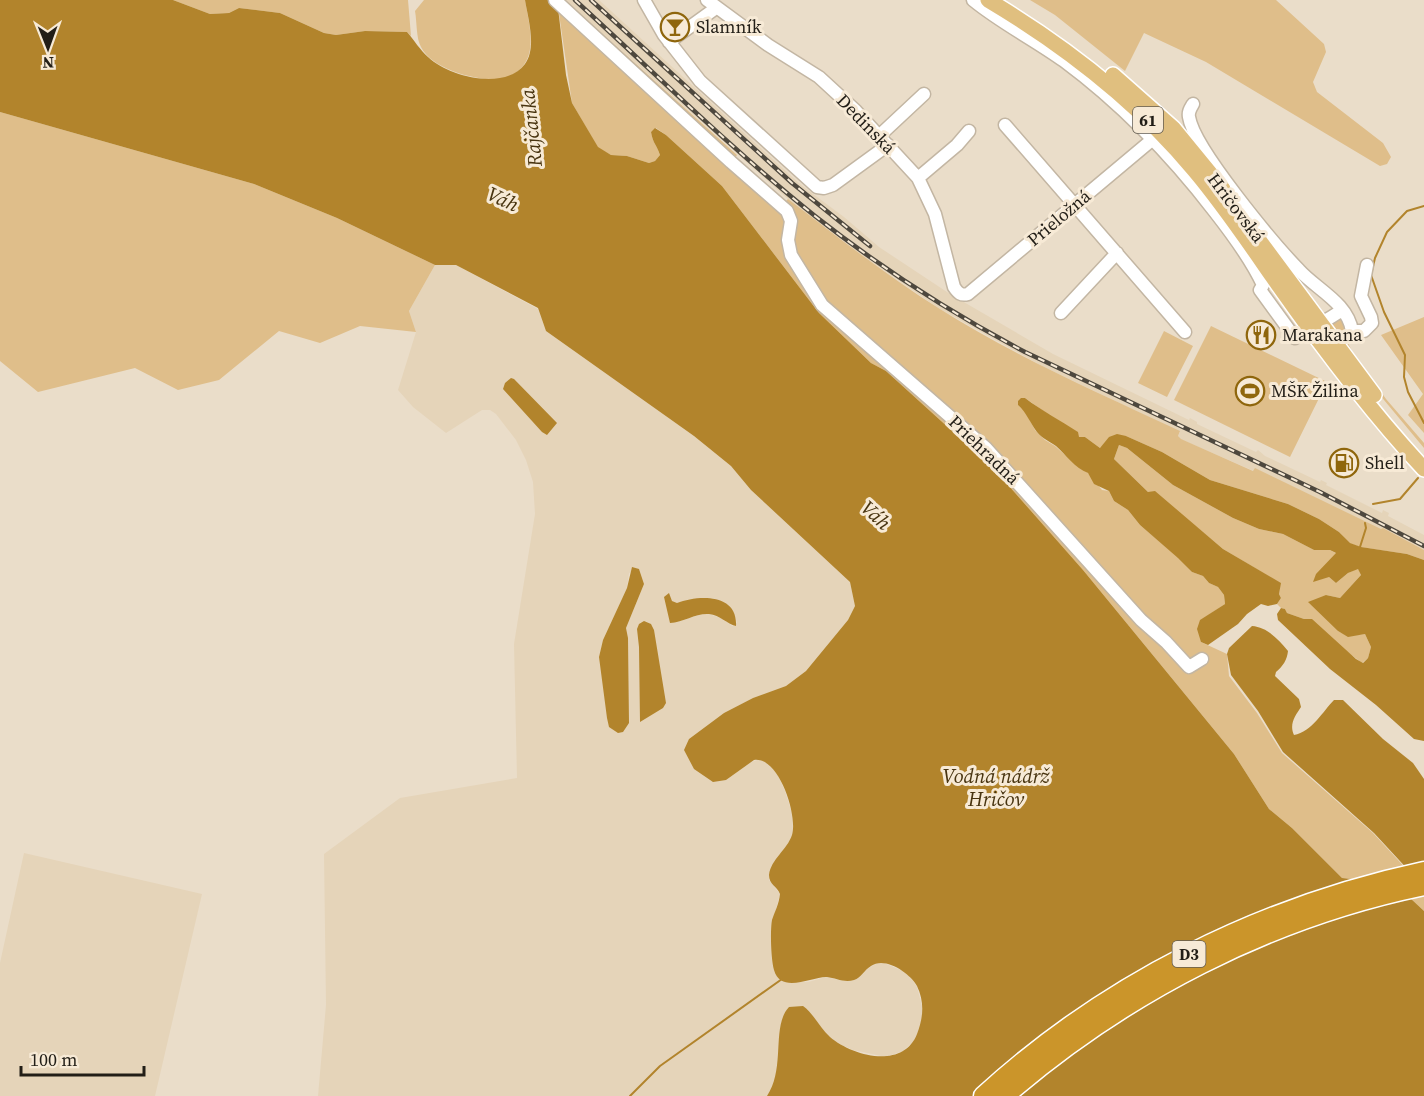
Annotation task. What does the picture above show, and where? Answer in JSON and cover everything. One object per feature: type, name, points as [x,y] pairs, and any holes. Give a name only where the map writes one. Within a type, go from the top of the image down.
[{"type":"highway","name":"D3","points":[[983,1096],[1067,1028],[1109,1000],[1179,959],[1304,905],[1379,881],[1424,871]]},
{"type":"highway","name":"D3","points":[[1005,1096],[1040,1066],[1117,1012],[1159,986],[1226,952],[1267,934],[1343,907],[1424,886]]},
{"type":"main road","name":"Hričovská","points":[[988,0],[1022,20],[1079,60],[1143,115],[1194,169],[1226,210],[1268,281],[1316,326],[1424,455]]},
{"type":"main road","name":"Hričovská","points":[[1008,0],[1113,74],[1173,128],[1208,171],[1316,326],[1352,383],[1424,469]]},
{"type":"street","points":[[644,0],[669,42],[693,73],[719,100],[816,187],[824,188],[833,185],[884,141],[924,94]]},
{"type":"street","name":"Hričovská","points":[[973,0],[1034,39],[1086,78],[1153,139],[1175,162],[1257,271],[1268,281],[1260,290],[1295,338],[1316,326]]},
{"type":"street","name":"Priehradná","points":[[557,2],[729,161],[787,211],[791,218],[788,240],[791,255],[822,306],[986,448],[1141,620],[1189,667],[1202,659]]},
{"type":"street","points":[[669,42],[711,4]]},
{"type":"street","name":"Dedinská","points":[[711,4],[768,45],[819,77],[856,111],[918,178],[938,220],[954,287],[957,293],[963,295]]},
{"type":"street","points":[[1193,104],[1189,111],[1189,119],[1209,157],[1283,254],[1306,279],[1336,301],[1351,323],[1352,331],[1364,331],[1372,323],[1361,296],[1367,265]]},
{"type":"street","points":[[1005,124],[1185,332]]},
{"type":"street","points":[[918,178],[969,131]]},
{"type":"street","name":"Prieložná","points":[[963,295],[968,294],[1153,139]]},
{"type":"street","points":[[1061,313],[1118,253]]},
{"type":"street","points":[[1316,326],[1342,310]]},
{"type":"shaded area","points":[[173,0],[408,0],[411,36],[407,32],[365,31],[336,35],[324,33],[280,13],[239,8],[229,13],[210,14]]},
{"type":"shaded area","points":[[424,0],[525,0],[531,41],[525,63],[509,77],[493,79],[457,73],[435,62],[421,47],[418,39],[415,11]]},
{"type":"shaded area","points":[[557,0],[565,0],[737,155],[735,158],[785,202],[788,199],[882,270],[940,309],[1028,359],[1180,431],[1178,436],[1181,439],[1253,471],[1255,468],[1383,528],[1424,550],[1424,560],[1407,554],[1360,547],[1349,543],[1339,532],[1319,519],[1288,504],[1210,480],[1162,452],[1126,436],[1100,448],[1085,437],[1078,437],[1077,432],[1025,398],[1018,405],[1025,411],[1035,430],[1045,440],[1088,473],[1102,490],[1109,491],[1114,501],[1128,510],[1140,525],[1192,572],[1203,576],[1209,583],[1218,587],[1224,595],[1225,604],[1210,614],[1201,642],[1227,654],[1229,676],[1257,713],[1282,753],[1373,833],[1424,888],[1424,911],[1409,897],[1369,881],[1342,878],[1292,828],[1269,809],[1234,754],[1083,570],[994,469],[886,371],[871,363],[819,313],[722,186],[656,128],[651,132],[660,155],[655,161],[649,163],[627,156],[611,155],[598,148],[572,103]]},
{"type":"shaded area","points":[[565,0],[599,0],[801,185],[879,247],[950,294],[1053,354],[1189,420],[1190,418],[1197,424],[1256,452],[1258,450],[1265,456],[1320,482],[1321,480],[1327,483],[1326,485],[1382,513],[1383,510],[1389,513],[1388,516],[1424,535],[1424,550],[1383,528],[1382,530],[1256,469],[1254,471],[1180,439],[1178,436],[1180,432],[1044,367],[940,309],[870,261],[788,199]]},
{"type":"shaded area","points":[[1030,0],[1276,0],[1324,44],[1326,52],[1313,82],[1317,92],[1383,143],[1391,157],[1387,164],[1380,166],[1206,62],[1144,33],[1125,71],[1055,15]]},
{"type":"shaded area","points":[[0,112],[254,184],[337,218],[435,265],[409,311],[416,332],[360,326],[320,343],[279,331],[219,380],[178,390],[135,368],[38,392],[0,361]]},
{"type":"shaded area","points":[[435,265],[456,265],[538,309],[546,331],[694,436],[731,466],[751,490],[850,582],[855,606],[848,620],[806,671],[786,686],[753,698],[724,713],[689,739],[749,763],[760,759],[767,762],[778,775],[785,791],[792,813],[792,837],[770,872],[769,880],[780,894],[771,929],[773,961],[781,980],[808,982],[826,977],[844,981],[878,963],[884,963],[903,971],[917,987],[923,1010],[915,1040],[903,1051],[886,1057],[853,1050],[839,1044],[828,1036],[807,1009],[781,1022],[777,1074],[774,1085],[767,1096],[318,1096],[326,1005],[324,854],[400,798],[517,778],[514,644],[535,514],[533,482],[516,440],[496,414],[490,410],[482,410],[446,433],[413,407],[398,390],[416,332],[409,311]],"holes":[[[639,569],[644,584],[626,628],[629,722],[599,657],[603,640],[627,588],[629,573]],[[670,595],[672,601],[677,603],[698,598],[713,598],[735,615],[737,623],[732,626],[724,619],[709,614],[674,623]]]},
{"type":"shaded area","points":[[1424,317],[1424,433],[1408,415],[1423,394],[1381,335]]},
{"type":"shaded area","points":[[1338,318],[1346,324],[1348,343],[1352,351],[1386,399],[1424,443],[1424,448],[1384,400],[1331,326],[1331,323]]},
{"type":"shaded area","name":"MŠK Žilina","points":[[1211,326],[1327,382],[1290,457],[1174,400]]},
{"type":"shaded area","points":[[1164,331],[1193,346],[1167,397],[1138,383]]},
{"type":"shaded area","points":[[1119,445],[1127,448],[1173,485],[1233,518],[1259,529],[1283,534],[1314,550],[1330,550],[1337,554],[1333,558],[1329,577],[1336,583],[1358,568],[1361,575],[1340,598],[1326,595],[1338,631],[1348,636],[1365,634],[1371,647],[1368,658],[1362,663],[1304,619],[1287,613],[1281,608],[1277,604],[1281,598],[1280,583],[1223,549],[1148,492],[1114,459]]},
{"type":"shaded area","points":[[24,853],[202,894],[155,1096],[0,1096],[0,963]]},
{"type":"water","name":"Vodná nádrž Hričov","points":[[0,0],[173,0],[210,14],[229,13],[239,8],[280,13],[324,33],[336,35],[365,31],[407,32],[425,54],[437,64],[463,75],[491,79],[516,72],[529,57],[531,33],[525,0],[557,0],[566,75],[572,103],[598,147],[611,155],[627,156],[649,163],[655,161],[660,155],[651,132],[655,128],[666,135],[722,186],[819,313],[871,363],[886,371],[994,469],[1083,570],[1234,754],[1269,809],[1292,828],[1342,878],[1369,881],[1409,897],[1424,911],[1424,1096],[767,1096],[776,1073],[781,1025],[789,1007],[803,1006],[826,1033],[839,1044],[851,1050],[876,1056],[889,1056],[901,1052],[910,1045],[917,1034],[922,1016],[921,998],[914,981],[897,967],[883,963],[877,963],[861,976],[850,981],[821,977],[790,983],[778,977],[773,965],[771,931],[780,894],[770,881],[769,875],[770,869],[792,835],[792,815],[785,789],[771,767],[763,761],[754,760],[726,780],[713,782],[694,769],[684,750],[689,739],[724,713],[753,698],[786,686],[806,671],[848,620],[855,606],[850,582],[751,490],[731,466],[694,436],[546,331],[538,308],[456,265],[435,265],[337,218],[254,184],[0,112]]},
{"type":"water","points":[[511,378],[557,423],[547,435],[503,389],[505,383]]},
{"type":"water","points":[[1021,398],[1025,398],[1078,432],[1079,437],[1085,437],[1100,448],[1109,437],[1117,434],[1126,436],[1162,452],[1210,480],[1288,504],[1319,519],[1339,532],[1350,543],[1361,547],[1407,554],[1424,560],[1424,741],[1414,739],[1330,669],[1278,620],[1277,614],[1281,608],[1287,613],[1304,619],[1312,619],[1363,663],[1368,658],[1371,647],[1365,634],[1348,637],[1338,631],[1308,602],[1326,595],[1340,598],[1361,575],[1358,569],[1348,573],[1336,583],[1329,577],[1313,582],[1316,574],[1336,553],[1330,550],[1314,550],[1283,534],[1259,529],[1233,518],[1173,485],[1127,448],[1119,445],[1114,459],[1148,492],[1155,491],[1223,549],[1281,583],[1279,594],[1281,598],[1277,604],[1268,606],[1261,604],[1208,645],[1201,642],[1197,629],[1200,620],[1225,604],[1224,595],[1218,587],[1209,583],[1203,576],[1192,572],[1140,525],[1128,510],[1114,501],[1109,491],[1094,484],[1088,473],[1039,434],[1018,405]]},
{"type":"water","points":[[632,567],[639,569],[644,584],[626,628],[629,723],[623,732],[618,733],[609,727],[599,657],[603,640],[627,588]]},
{"type":"water","points":[[669,593],[672,601],[677,603],[705,598],[724,602],[731,607],[735,615],[736,626],[709,614],[670,623],[664,597]]},
{"type":"water","points":[[644,621],[651,624],[654,630],[666,703],[663,708],[640,722],[637,629]]},
{"type":"water","points":[[1252,626],[1267,631],[1288,651],[1286,660],[1275,676],[1299,699],[1301,707],[1292,724],[1294,735],[1312,726],[1334,700],[1343,700],[1383,739],[1413,763],[1424,779],[1424,887],[1374,833],[1283,752],[1258,711],[1231,675],[1227,654],[1229,648]]},
{"type":"waterway","points":[[1424,206],[1407,211],[1387,232],[1375,258],[1371,275],[1384,312],[1405,355],[1404,377],[1408,392],[1424,423]]},
{"type":"waterway","points":[[1373,504],[1400,499],[1418,478]]},
{"type":"waterway","points":[[1360,547],[1366,528],[1365,523]]},
{"type":"waterway","points":[[630,1096],[660,1066],[782,979]]},
{"type":"railway","points":[[575,0],[723,137],[784,190],[865,254],[917,289],[1025,352],[1320,492],[1424,546]]},
{"type":"railway","points":[[591,0],[792,183],[870,246]]},
{"type":"place","name":"Slamník","points":[[675,27]]},
{"type":"place","name":"Marakana","points":[[1261,335]]},
{"type":"place","name":"MŠK Žilina","points":[[1250,391]]},
{"type":"place","name":"Shell","points":[[1344,463]]},
{"type":"water label","name":"Rajčanka","points":[[531,128]]},
{"type":"water label","name":"Váh","points":[[503,199]]},
{"type":"water label","name":"Váh","points":[[876,515]]}]
